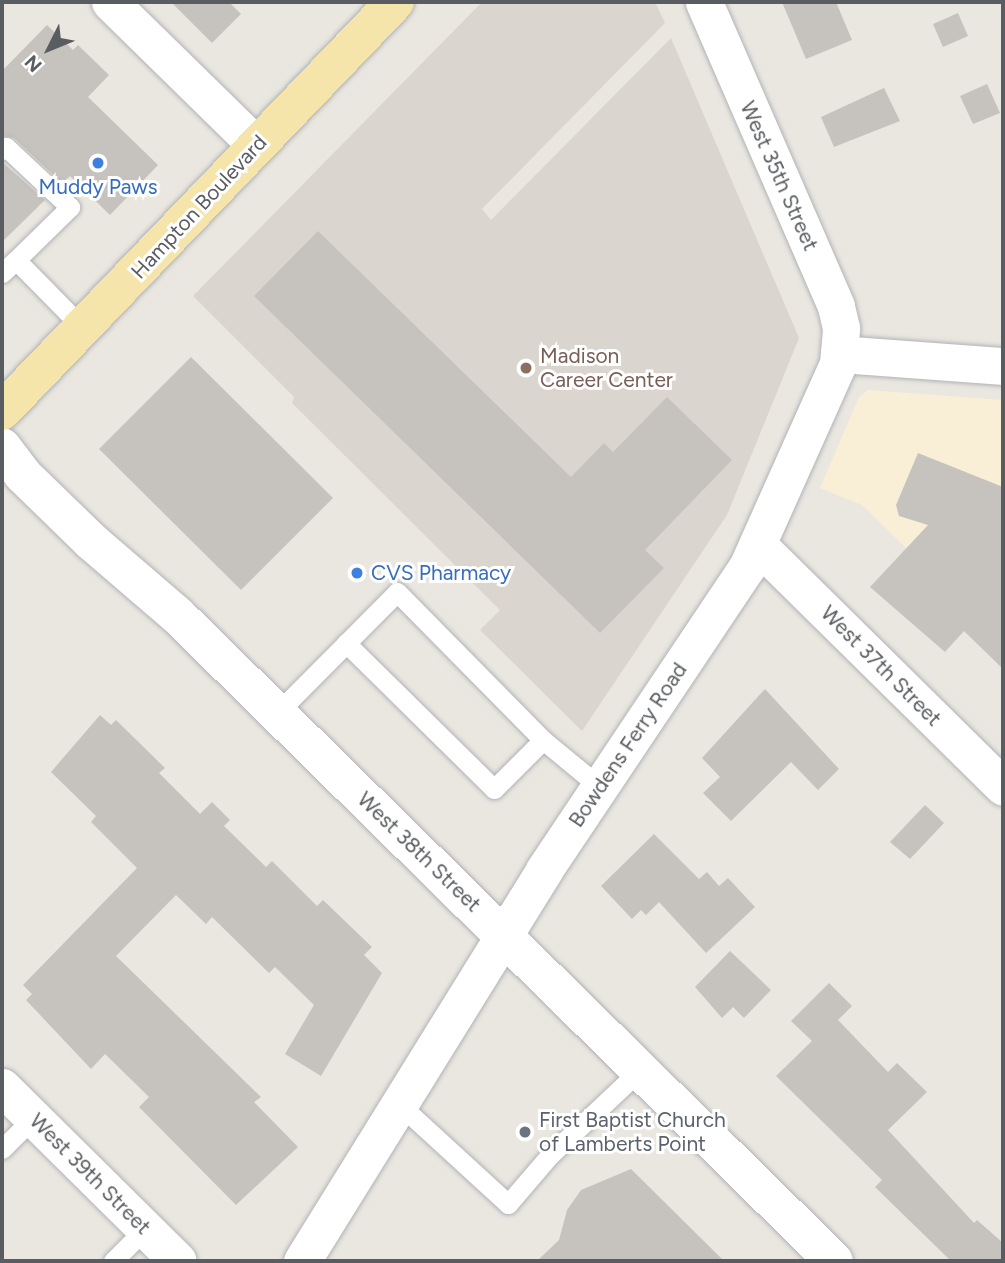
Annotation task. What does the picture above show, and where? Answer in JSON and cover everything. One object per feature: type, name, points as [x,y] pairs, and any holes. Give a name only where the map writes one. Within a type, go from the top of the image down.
[{"type":"main road","name":"Hampton Boulevard","points":[[2,411],[84,329],[256,145],[395,2]]},
{"type":"street","points":[[110,2],[256,145]]},
{"type":"street","name":"West 35th Street","points":[[704,2],[836,306],[839,354]]},
{"type":"street","points":[[839,354],[1003,366]]},
{"type":"street","name":"Bowdens Ferry Road","points":[[303,1261],[503,935],[759,546],[839,354]]},
{"type":"street","name":"West 38th Street","points":[[2,447],[92,542],[177,615],[834,1261]]},
{"type":"street","name":"West 37th Street","points":[[759,546],[1003,786]]},
{"type":"street","name":"West 39th Street","points":[[2,1087],[178,1261]]},
{"type":"lane","points":[[2,150],[6,147],[70,207],[9,266],[84,329]]},
{"type":"lane","points":[[277,713],[397,592],[543,740],[600,786]]},
{"type":"lane","points":[[346,643],[494,789],[543,740]]},
{"type":"lane","points":[[399,1104],[508,1205],[550,1155],[640,1070]]},
{"type":"lane","points":[[2,1149],[33,1118]]},
{"type":"lane","points":[[113,1261],[145,1229]]},
{"type":"shaded area","name":"Madison Career Center","points":[[482,2],[655,2],[665,23],[482,209],[491,220],[671,38],[799,338],[727,515],[582,731],[480,630],[500,610],[292,403],[294,397],[193,296]]},
{"type":"shaded area","points":[[868,390],[1003,400],[1003,621],[938,579],[862,505],[820,488],[859,397]]},
{"type":"building","points":[[171,2],[229,2],[241,14],[212,43]]},
{"type":"building","points":[[782,2],[836,2],[852,40],[806,59]]},
{"type":"building","points":[[958,13],[968,36],[943,47],[933,24]]},
{"type":"building","points":[[47,25],[73,50],[78,45],[109,75],[88,97],[158,165],[110,215],[70,176],[62,183],[14,138],[2,136],[2,71]]},
{"type":"building","points":[[987,84],[1000,113],[973,124],[960,96]]},
{"type":"building","points":[[884,88],[900,121],[834,147],[821,117]]},
{"type":"building","points":[[2,162],[45,200],[2,242]]},
{"type":"building","points":[[318,231],[571,477],[604,443],[613,452],[667,397],[732,460],[645,550],[664,568],[600,633],[254,296]]},
{"type":"building","points":[[191,357],[333,498],[241,590],[99,449]]},
{"type":"building","points":[[918,453],[1003,487],[1003,669],[964,631],[945,652],[870,587],[928,525],[899,516],[896,505]]},
{"type":"building","points":[[765,689],[839,769],[818,790],[791,762],[731,821],[703,793],[720,777],[702,758]]},
{"type":"building","points":[[100,715],[111,725],[116,720],[165,768],[159,773],[200,814],[212,802],[230,820],[224,826],[266,867],[272,861],[317,906],[323,900],[372,947],[364,955],[382,973],[321,1076],[285,1054],[314,1005],[275,967],[269,973],[212,917],[206,924],[176,895],[116,956],[261,1097],[254,1102],[298,1147],[236,1205],[139,1107],[149,1097],[105,1054],[91,1069],[26,1000],[32,994],[23,985],[137,868],[91,822],[96,816],[51,772]]},
{"type":"building","points":[[925,805],[944,823],[910,859],[890,842]]},
{"type":"building","points":[[654,834],[699,879],[707,872],[719,886],[728,878],[755,907],[706,953],[659,902],[646,915],[641,910],[632,919],[601,886]]},
{"type":"building","points":[[730,951],[771,990],[744,1018],[733,1007],[722,1018],[695,987]]},
{"type":"building","points":[[829,983],[852,1006],[838,1020],[888,1072],[897,1063],[927,1092],[888,1130],[974,1223],[977,1220],[1003,1243],[1003,1261],[951,1261],[875,1187],[882,1180],[776,1076],[812,1041],[791,1021]]},
{"type":"building","points":[[631,1169],[724,1261],[537,1261],[559,1240],[567,1210],[581,1190]]},
{"type":"place","name":"Muddy Paws","points":[[98,163]]},
{"type":"place","name":"Madison Career Center","points":[[526,368]]},
{"type":"place","name":"CVS Pharmacy","points":[[357,573]]},
{"type":"place","name":"First Baptist Church of Lamberts Point","points":[[525,1132]]}]
